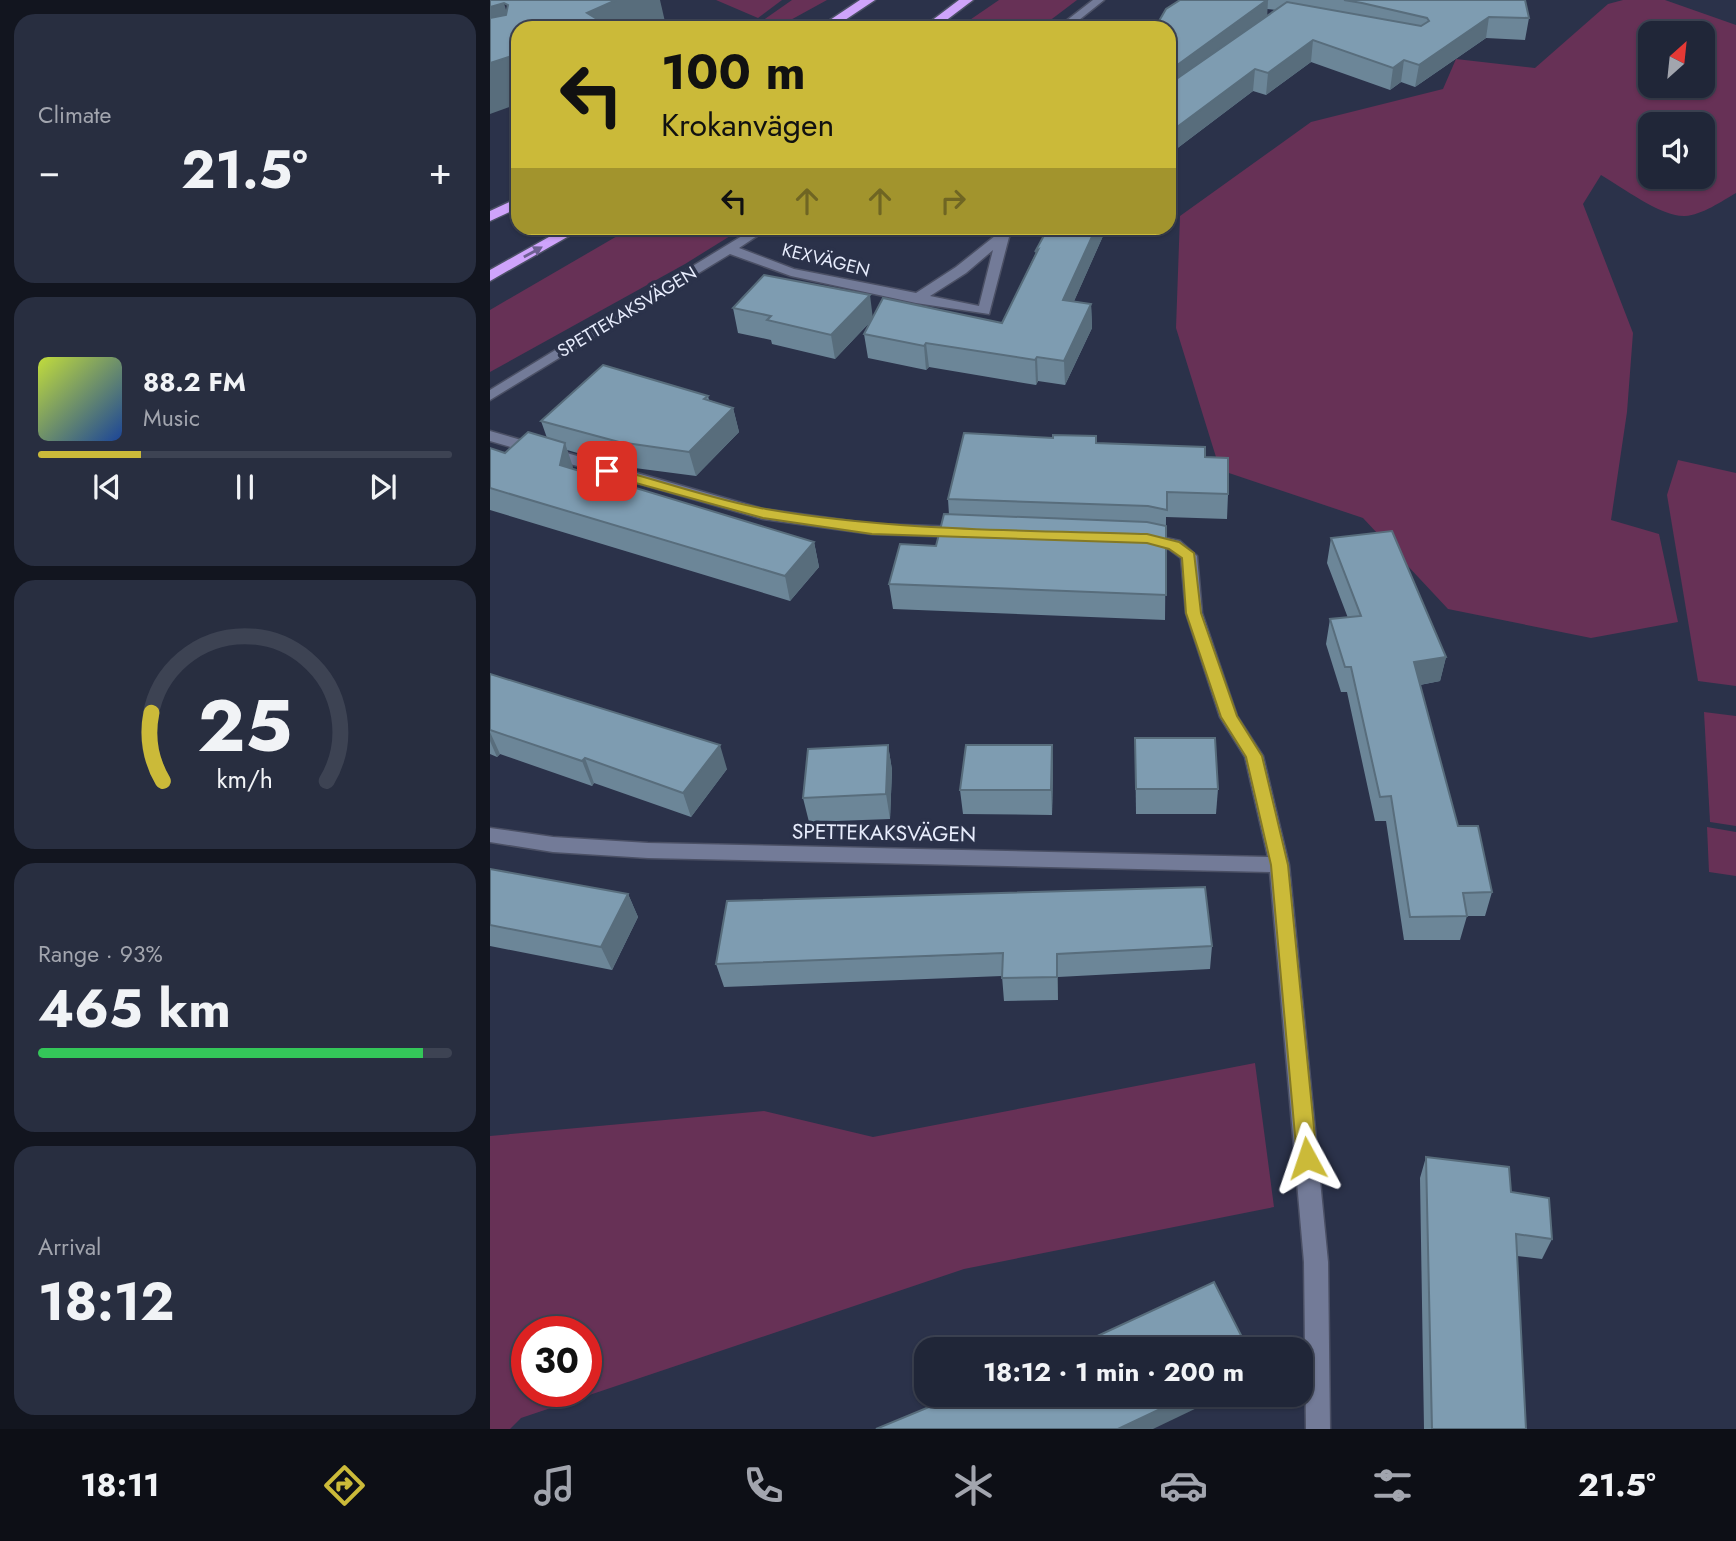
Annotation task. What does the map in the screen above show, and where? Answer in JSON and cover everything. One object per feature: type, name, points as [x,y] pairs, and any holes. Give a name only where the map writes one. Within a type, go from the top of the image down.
[{"type":"highway","points":[[835,21],[869,0]]},
{"type":"highway","points":[[938,21],[967,0]]},
{"type":"highway","points":[[490,217],[511,206]]},
{"type":"highway","points":[[490,276],[563,235]]},
{"type":"street","points":[[1071,21],[1099,0]]},
{"type":"street","name":"SPETTEKAKSVÄGEN","points":[[490,396],[752,235]]},
{"type":"street","name":"KEXVÄGEN","points":[[916,299],[961,270],[1002,235]]},
{"type":"street","name":"KEXVÄGEN","points":[[730,249],[791,272],[984,311],[1006,235]]},
{"type":"street","points":[[490,436],[763,513],[872,529],[982,533]]},
{"type":"street","points":[[1133,538],[1174,545],[1189,556],[1194,613],[1229,717],[1254,756],[1279,865],[1315,1262],[1318,1429]]},
{"type":"street","name":"SPETTEKAKSVÄGEN","points":[[490,835],[590,849],[844,857],[1175,860],[1279,865]]},
{"type":"shaded area","points":[[716,0],[782,0],[758,18]]},
{"type":"shaded area","points":[[792,0],[827,0],[789,21],[762,21]]},
{"type":"shaded area","points":[[999,0],[1077,0],[1049,21],[968,21]]},
{"type":"shaded area","points":[[1623,0],[1665,0],[1736,25],[1736,193],[1698,213],[1675,215],[1653,207],[1601,175],[1583,204],[1633,333],[1627,412],[1611,520],[1659,534],[1678,622],[1591,638],[1448,609],[1363,518],[1220,470],[1176,328],[1180,216],[1311,122],[1443,89],[1456,59],[1535,68],[1608,4]]},
{"type":"shaded area","points":[[619,235],[732,235],[685,264],[490,372],[490,310]]},
{"type":"shaded area","points":[[1678,460],[1736,473],[1736,686],[1698,681],[1667,495]]},
{"type":"shaded area","points":[[1704,712],[1736,716],[1736,826],[1710,822]]},
{"type":"shaded area","points":[[1707,827],[1736,832],[1736,876],[1709,872]]},
{"type":"shaded area","points":[[1255,1063],[1274,1207],[964,1269],[602,1391],[602,1316],[511,1316],[511,1407],[554,1407],[521,1418],[510,1429],[490,1429],[490,1136],[764,1111],[873,1137]]},
{"type":"building","points":[[490,0],[616,0],[587,13],[600,21],[511,21],[511,56],[490,63],[490,18],[506,15],[508,5],[504,3],[490,7]]},
{"type":"building","points":[[1180,0],[1267,0],[1176,66],[1176,21],[1159,21],[1166,9]]},
{"type":"building","points":[[1344,0],[1525,0],[1529,18],[1489,17],[1419,65],[1404,60],[1393,68],[1313,40],[1268,73],[1255,69],[1176,128],[1176,79],[1287,2],[1421,26],[1429,21],[1427,18]]},
{"type":"building","points":[[1044,235],[1093,235],[1063,300],[1091,304],[1064,361],[1037,357],[1035,360],[926,343],[924,346],[864,334],[883,298],[1002,323],[1038,250],[1035,252]]},
{"type":"building","points":[[764,275],[870,295],[831,335],[767,320],[771,316],[733,308]]},
{"type":"building","points":[[603,365],[708,396],[704,399],[733,408],[689,452],[619,442],[541,421]]},
{"type":"building","points":[[528,432],[565,443],[560,465],[814,542],[785,576],[490,488],[490,448],[505,453]]},
{"type":"building","points":[[964,433],[1053,438],[1053,435],[1096,436],[1096,443],[1205,447],[1205,457],[1228,458],[1228,494],[1167,492],[1167,510],[1148,506],[948,499]]},
{"type":"building","points":[[944,514],[1147,522],[1166,526],[1166,595],[889,584],[900,544],[936,546]]},
{"type":"building","points":[[1392,531],[1446,657],[1414,662],[1458,826],[1478,826],[1492,892],[1463,893],[1467,916],[1410,917],[1391,796],[1380,797],[1351,667],[1345,667],[1330,619],[1361,616],[1331,538]]},
{"type":"building","points":[[490,674],[720,745],[683,793],[585,758],[582,761],[490,730]]},
{"type":"building","points":[[1135,738],[1215,738],[1218,789],[1136,789]]},
{"type":"building","points":[[888,745],[886,794],[803,798],[808,749]]},
{"type":"building","points":[[966,745],[1052,745],[1051,790],[960,790]]},
{"type":"building","points":[[490,869],[628,894],[601,947],[490,925]]},
{"type":"building","points":[[1205,887],[1212,946],[1057,954],[1057,977],[1002,978],[1003,953],[716,964],[727,901]]},
{"type":"building","points":[[1426,1157],[1509,1167],[1511,1192],[1549,1198],[1552,1239],[1516,1234],[1526,1429],[1432,1429]]},
{"type":"building","points":[[1214,1282],[1242,1337],[1095,1337]]},
{"type":"building","points":[[929,1407],[1165,1407],[1118,1429],[876,1429]]},
{"type":"route","points":[[607,471],[763,513],[872,529],[1147,539],[1174,545],[1189,556],[1194,613],[1229,717],[1254,756],[1279,865],[1307,1158]]}]
